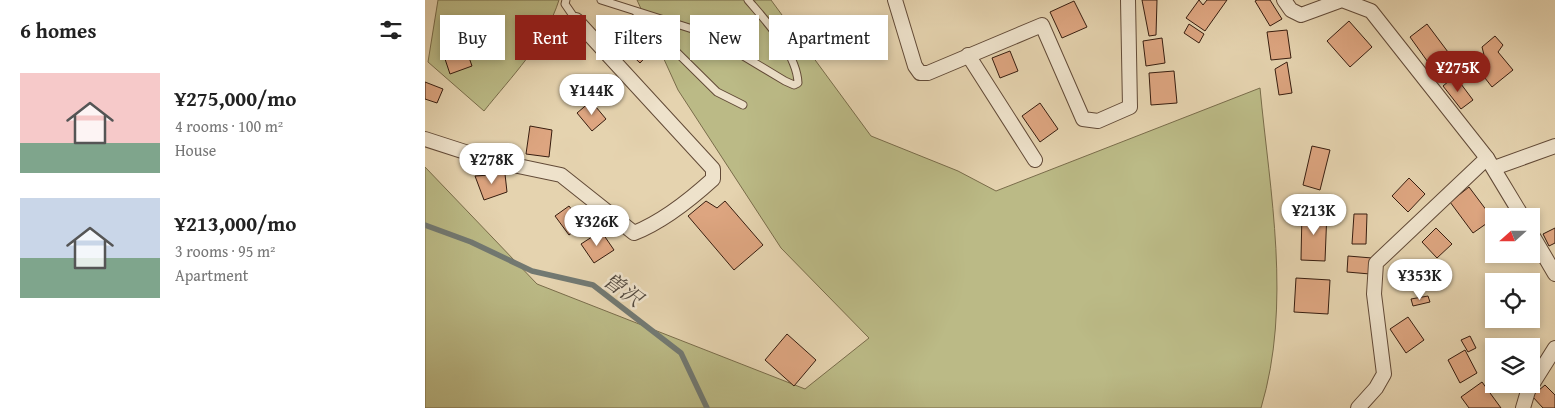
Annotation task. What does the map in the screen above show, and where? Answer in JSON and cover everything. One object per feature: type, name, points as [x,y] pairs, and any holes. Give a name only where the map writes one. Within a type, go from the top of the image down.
[{"type":"street","points":[[895,0],[915,66],[920,73],[928,73],[1042,25],[1083,119],[1098,121],[1130,107],[1128,0]]},
{"type":"street","points":[[1285,0],[1291,10],[1301,15],[1342,0],[1371,11],[1491,163],[1517,208]]},
{"type":"street","points":[[425,139],[490,160],[561,175],[634,233],[649,227],[713,179],[713,169],[586,31]]},
{"type":"street","points":[[968,55],[1035,160]]},
{"type":"street","points":[[1358,408],[1376,388],[1383,374],[1374,294],[1376,263],[1491,163],[1555,146]]},
{"type":"street","points":[[1540,248],[1555,274]]},
{"type":"street","points":[[1523,408],[1528,391],[1555,348]]},
{"type":"lane","points":[[566,0],[565,4],[573,15]]},
{"type":"lane","points":[[601,0],[705,33],[785,81],[794,84],[798,83],[794,64],[773,28],[748,0]]},
{"type":"lane","points":[[634,10],[717,92],[743,105]]},
{"type":"shaded area","points":[[438,0],[559,0],[553,15],[515,15],[515,60],[526,60],[484,111],[428,62]]},
{"type":"shaded area","points":[[637,0],[771,0],[782,15],[769,15],[769,60],[815,60],[871,136],[958,171],[996,191],[1260,88],[1273,208],[1277,289],[1270,369],[1261,408],[425,408],[425,167],[537,284],[805,389],[869,338],[781,248],[678,90],[664,60],[680,60],[680,15],[644,15]]},
{"type":"building","points":[[1142,0],[1157,0],[1156,35],[1149,36]]},
{"type":"building","points":[[1199,0],[1203,5],[1207,0],[1227,0],[1205,31],[1186,18]]},
{"type":"building","points":[[1270,0],[1282,19],[1270,26],[1255,1]]},
{"type":"building","points":[[1074,1],[1087,27],[1062,38],[1050,12]]},
{"type":"building","points":[[1349,21],[1372,47],[1350,67],[1327,41]]},
{"type":"building","points":[[1189,24],[1204,34],[1199,43],[1184,33]]},
{"type":"building","points":[[1427,24],[1448,52],[1430,65],[1410,37]]},
{"type":"building","points":[[1287,30],[1291,58],[1271,60],[1267,32]]},
{"type":"building","points":[[1495,36],[1503,45],[1498,52],[1513,70],[1492,87],[1474,64],[1484,55],[1482,47]]},
{"type":"building","points":[[1162,38],[1165,63],[1146,66],[1143,41]]},
{"type":"building","points":[[1010,51],[1018,71],[1000,78],[992,58]]},
{"type":"building","points":[[1460,52],[1469,58],[1454,70],[1445,63]]},
{"type":"building","points":[[445,60],[470,60],[472,66],[450,74]]},
{"type":"building","points":[[1287,62],[1292,93],[1279,95],[1275,69]]},
{"type":"building","points":[[1174,71],[1177,103],[1151,105],[1149,73]]},
{"type":"building","points":[[1455,76],[1473,100],[1461,109],[1443,86]]},
{"type":"building","points":[[425,82],[443,89],[437,103],[425,99]]},
{"type":"building","points":[[591,101],[606,119],[592,131],[577,113]]},
{"type":"building","points":[[1040,103],[1058,129],[1040,142],[1022,116]]},
{"type":"building","points":[[530,126],[552,130],[549,157],[526,154]]},
{"type":"building","points":[[1312,146],[1330,150],[1320,190],[1303,185]]},
{"type":"building","points":[[505,174],[507,192],[484,200],[475,176]]},
{"type":"building","points":[[1409,178],[1425,194],[1408,212],[1392,196]]},
{"type":"building","points":[[1469,187],[1485,208],[1485,225],[1473,233],[1450,202]]},
{"type":"building","points":[[706,201],[717,208],[725,201],[763,245],[734,270],[688,216]]},
{"type":"building","points":[[569,206],[583,224],[569,235],[555,216]]},
{"type":"building","points":[[1302,211],[1327,211],[1325,261],[1301,260]]},
{"type":"building","points":[[1354,214],[1367,214],[1366,244],[1352,244]]},
{"type":"building","points":[[1436,228],[1452,244],[1437,258],[1422,242]]},
{"type":"building","points":[[1555,228],[1555,243],[1549,246],[1543,234]]},
{"type":"building","points":[[601,231],[614,250],[594,263],[581,244]]},
{"type":"building","points":[[1348,256],[1372,258],[1370,274],[1347,272]]},
{"type":"building","points":[[1405,273],[1411,281],[1400,289],[1394,280]]},
{"type":"building","points":[[1296,278],[1330,280],[1328,314],[1294,312]]},
{"type":"building","points":[[1428,296],[1430,302],[1413,306],[1411,299]]},
{"type":"building","points":[[1408,317],[1424,340],[1406,353],[1390,329]]},
{"type":"building","points":[[787,334],[816,360],[794,386],[765,360]]},
{"type":"building","points":[[1470,336],[1476,348],[1468,352],[1461,340]]},
{"type":"building","points":[[1465,350],[1477,373],[1460,383],[1448,360]]},
{"type":"building","points":[[1482,382],[1485,386],[1485,393],[1490,393],[1501,408],[1469,408],[1461,397]]},
{"type":"building","points":[[1545,385],[1555,395],[1555,408],[1543,408],[1532,396],[1536,393],[1540,393],[1540,389]]},
{"type":"waterway","name":"曽沢","points":[[425,225],[471,242],[532,271],[593,285],[681,353],[707,408]]}]
